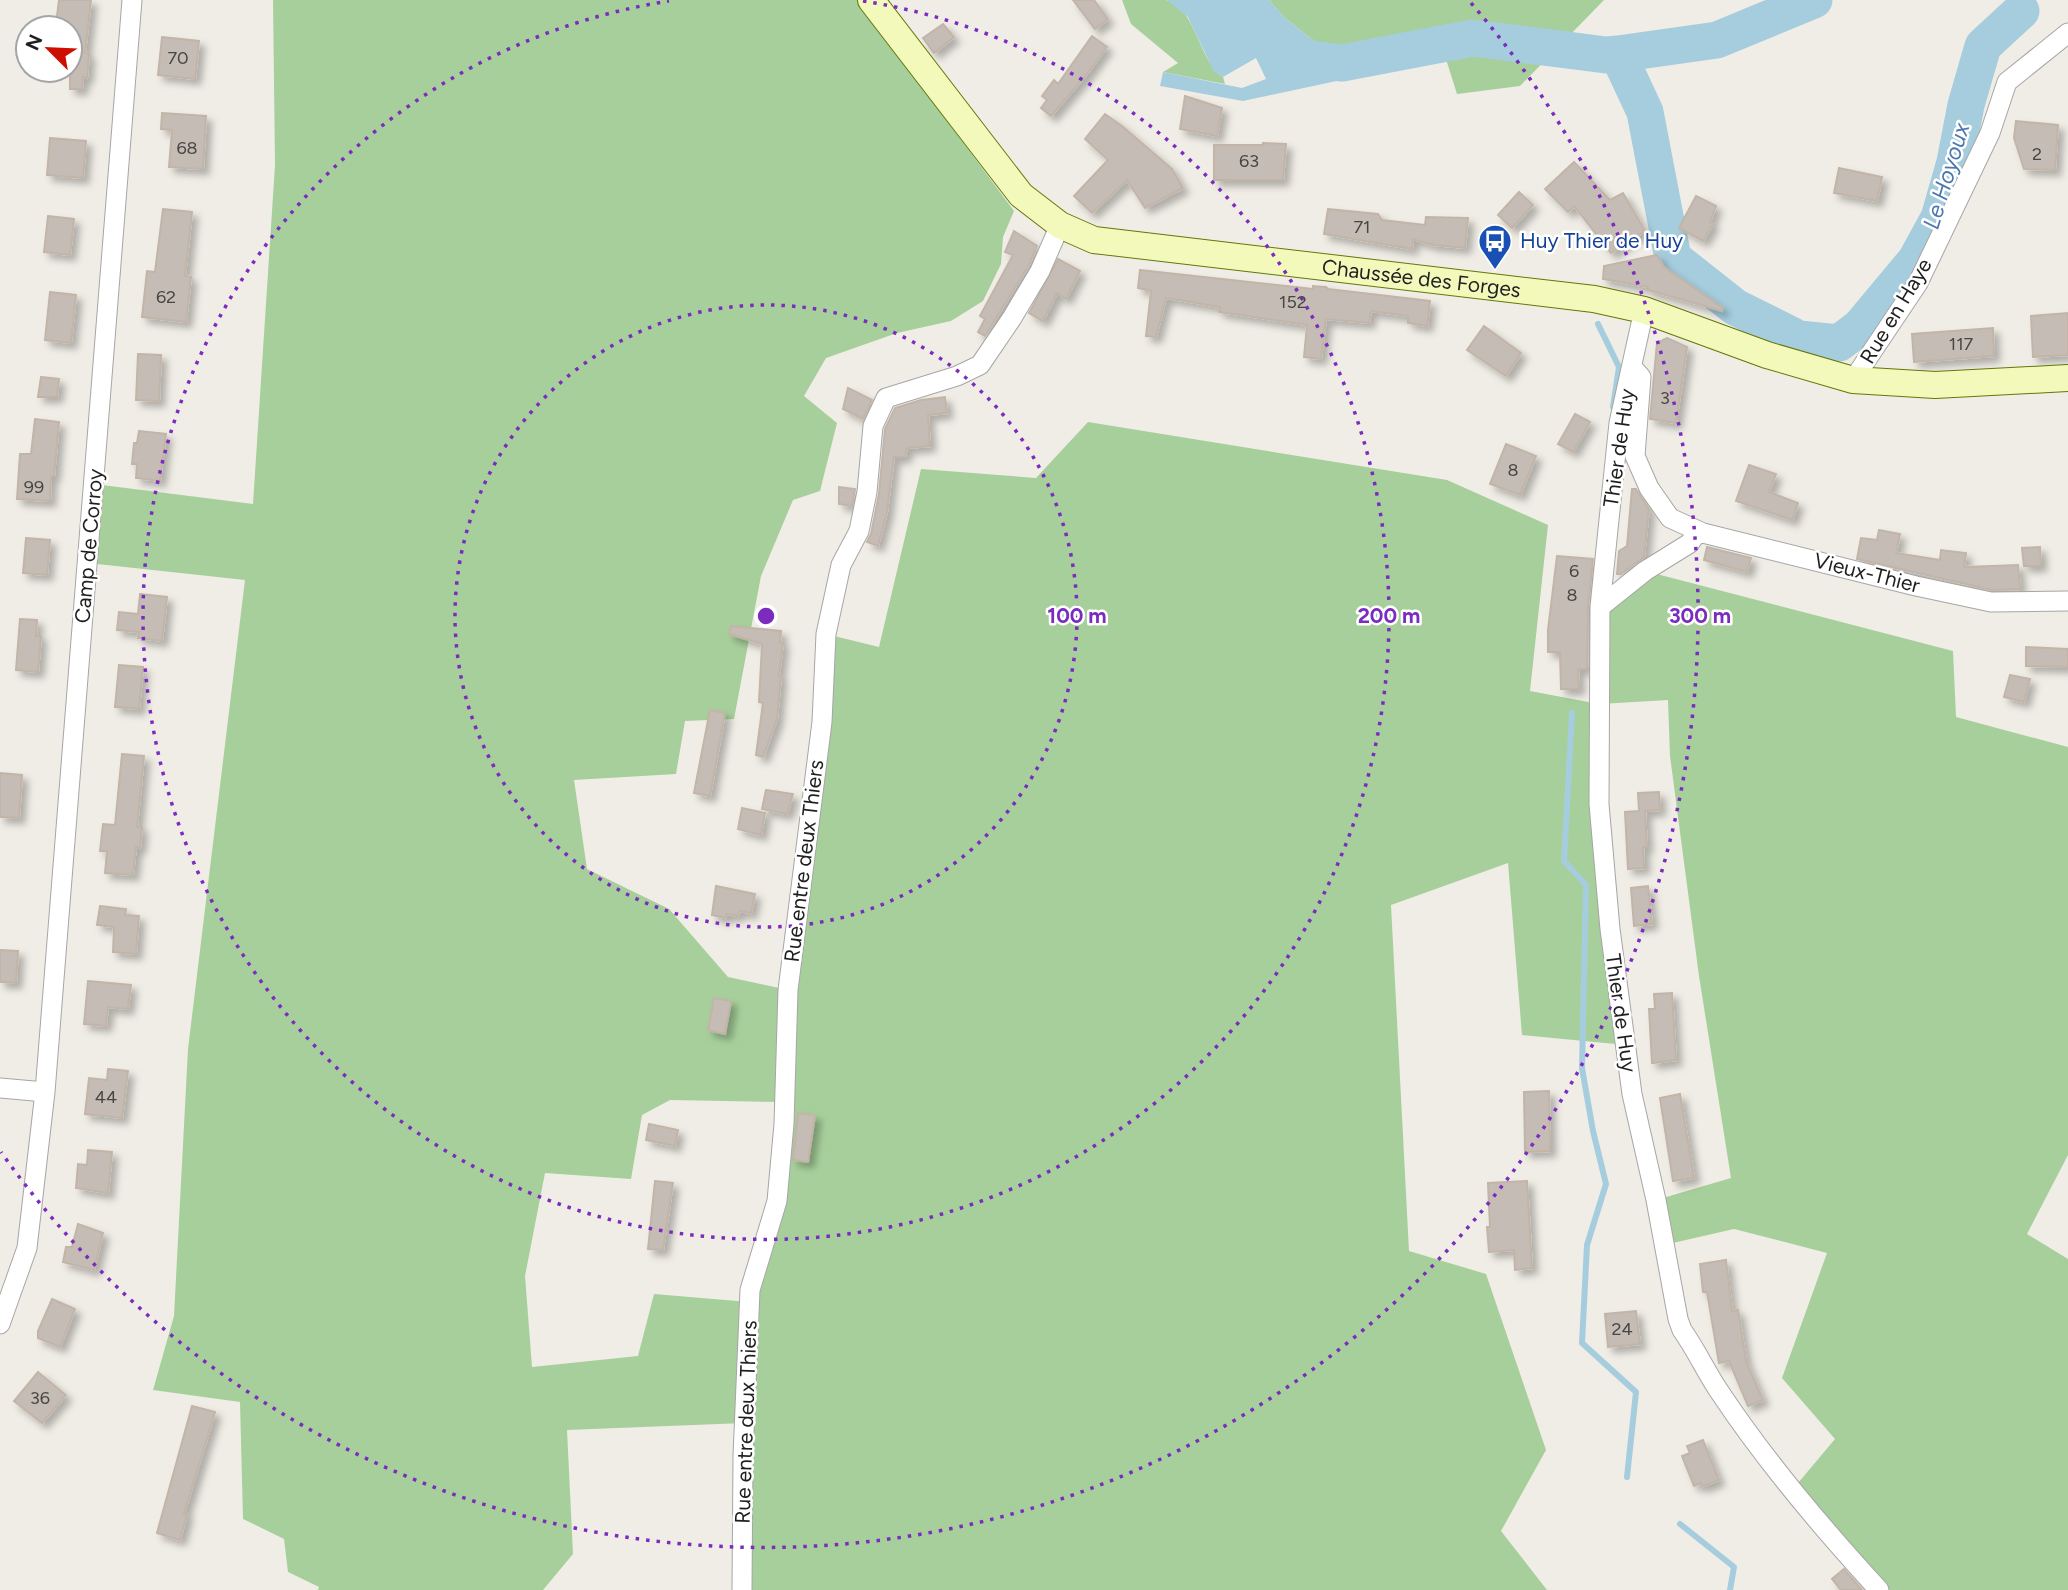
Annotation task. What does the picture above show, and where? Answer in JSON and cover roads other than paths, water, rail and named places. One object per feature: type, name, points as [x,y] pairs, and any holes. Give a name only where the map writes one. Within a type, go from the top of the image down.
[{"type":"main road","name":"Chaussée des Forges","points":[[871,0],[1021,195],[1060,225],[1094,240],[1594,299],[1644,310],[1767,355],[1853,380],[1935,385],[2068,378]]},
{"type":"street","name":"Camp de Corroy","points":[[0,1324],[27,1248],[45,1092],[132,0]]},
{"type":"street","name":"Rue en Haye","points":[[1853,380],[1918,283],[1990,133],[2007,82],[2068,33]]},
{"type":"street","name":"Rue entre deux Thiers","points":[[742,1590],[743,1456],[750,1290],[777,1201],[784,1124],[789,990],[822,722],[827,634],[841,565],[859,531],[867,492],[873,426],[886,398],[957,376],[980,365],[1040,271],[1060,225]]},
{"type":"street","name":"Thier de Huy","points":[[1644,310],[1619,423],[1600,607],[1599,804],[1609,929],[1632,1094],[1682,1330],[1739,1420],[1793,1489],[1880,1590]]},
{"type":"street","name":"Thier de Huy","points":[[1631,366],[1641,377],[1635,456],[1649,488],[1670,518]]},
{"type":"street","name":"Vieux-Thier","points":[[1670,518],[1703,533],[1992,602],[2068,601]]},
{"type":"street","points":[[1600,607],[1645,571],[1690,543],[1695,535],[1703,533]]},
{"type":"street","points":[[0,1088],[45,1092]]},
{"type":"water","points":[[1167,0],[1269,0],[1285,18],[1342,63],[1346,79],[1243,101],[1160,86],[1163,72],[1242,88],[1266,79],[1256,58],[1223,77],[1214,72],[1188,17]]},
{"type":"waterway","name":"Le Hoyoux","points":[[1215,0],[1244,26],[1277,48],[1318,60],[1342,63],[1473,38],[1606,55],[1618,54],[1717,40],[1814,0]]},
{"type":"waterway","name":"Le Hoyoux","points":[[1618,54],[1645,112],[1673,258],[1735,307],[1799,339],[1839,343],[1860,327],[1916,260],[1939,218],[1983,46],[2021,11]]},
{"type":"waterway","points":[[1598,324],[1619,367],[1613,407]]},
{"type":"waterway","points":[[1572,713],[1564,861],[1586,885],[1582,1068],[1606,1184],[1587,1245],[1582,1343],[1636,1392],[1627,1477]]},
{"type":"waterway","points":[[1680,1524],[1734,1567],[1730,1590]]},
{"type":"place","name":"Huy Thier de Huy","points":[[1495,271]]}]
